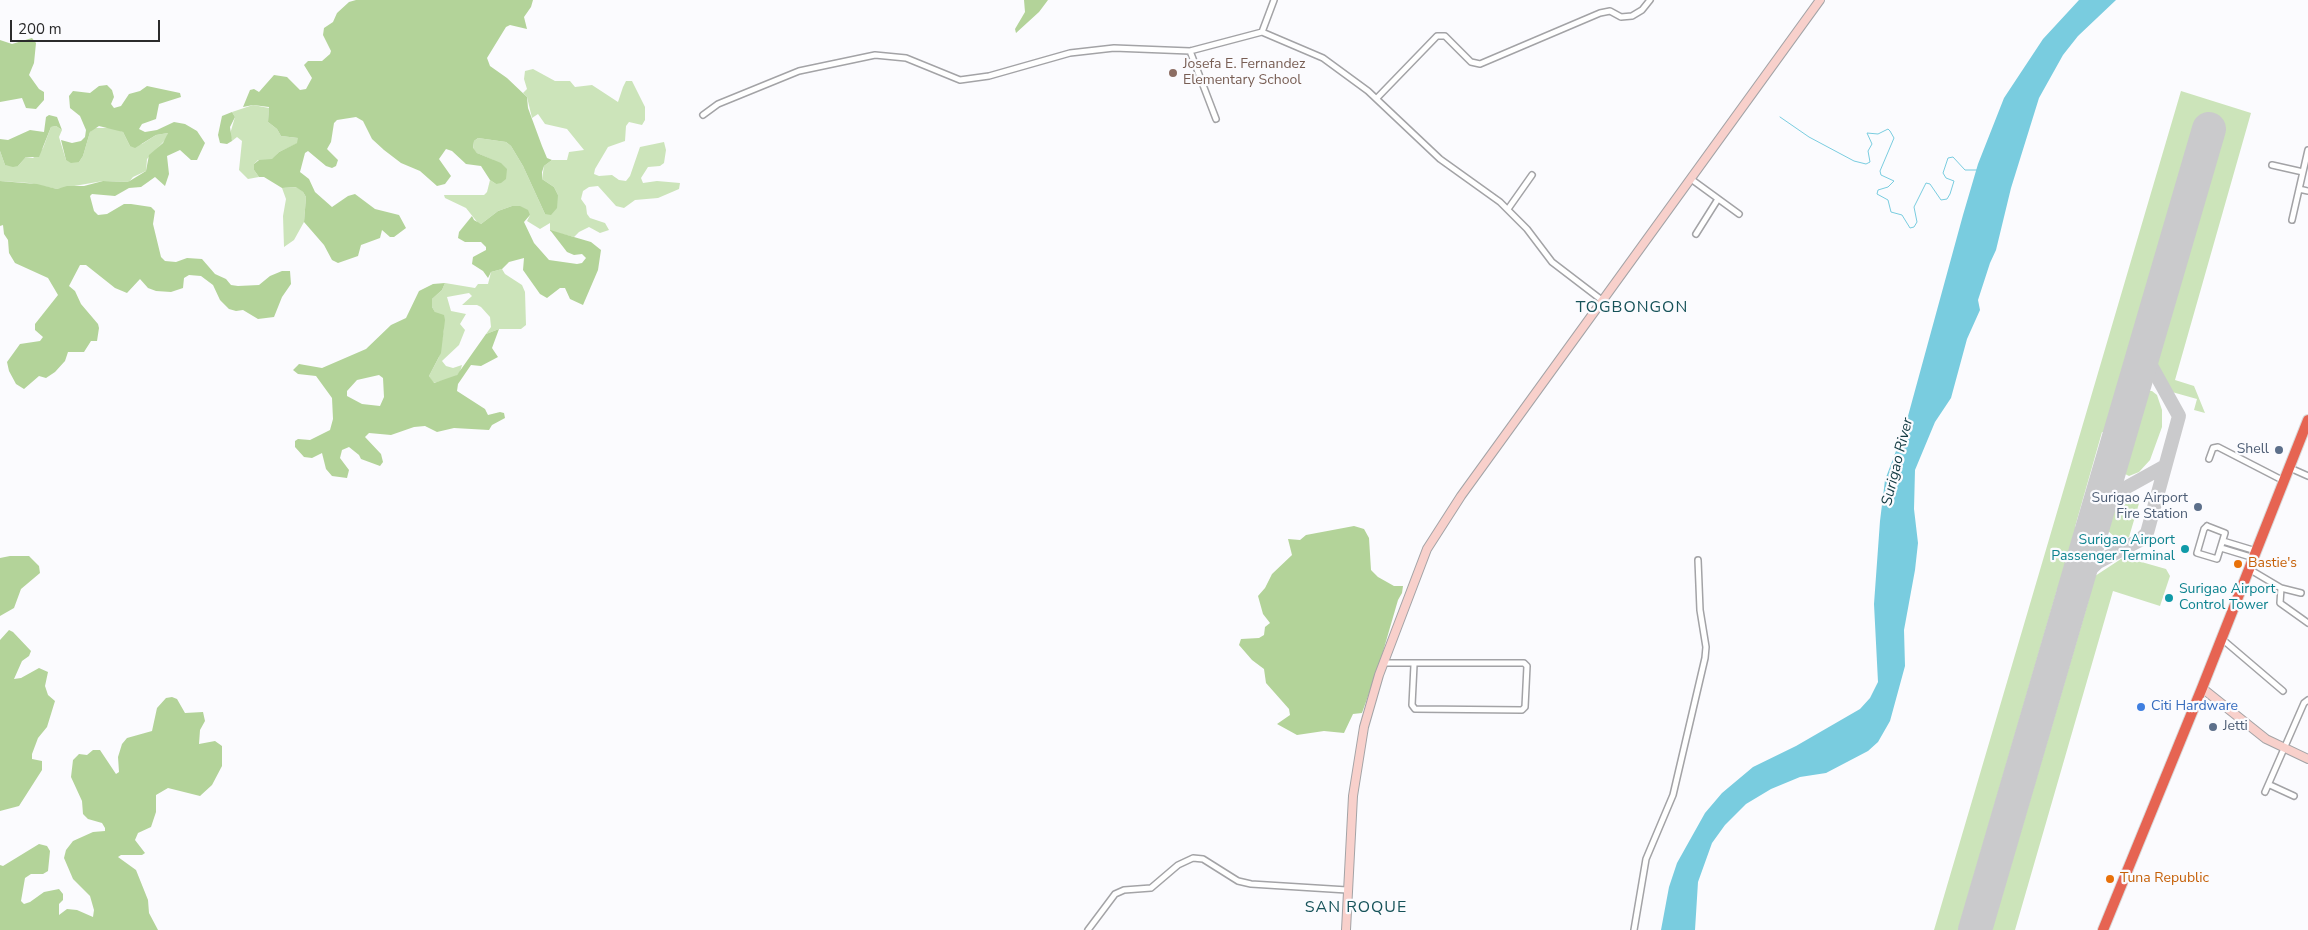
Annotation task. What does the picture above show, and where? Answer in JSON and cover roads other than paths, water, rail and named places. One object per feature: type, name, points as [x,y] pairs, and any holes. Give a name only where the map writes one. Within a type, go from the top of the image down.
[{"type":"highway","points":[[2103,930],[2222,639],[2308,420]]},
{"type":"street","points":[[1262,32],[1274,0]]},
{"type":"street","points":[[1377,98],[1437,36],[1445,36],[1471,62],[1480,64],[1600,13],[1610,11],[1621,17],[1632,16],[1642,10],[1650,0]]},
{"type":"street","points":[[1346,930],[1347,890],[1356,772],[1364,727],[1383,663],[1419,566],[1444,520],[1820,0]]},
{"type":"street","points":[[703,115],[718,104],[799,71],[876,55],[906,58],[960,80],[989,76],[1070,53],[1114,48],[1190,51],[1262,32],[1323,58],[1377,98],[1440,159],[1508,209],[1536,239],[1552,262],[1603,301]]},
{"type":"street","points":[[1190,51],[1216,119]]},
{"type":"street","points":[[2292,220],[2308,150]]},
{"type":"street","points":[[2272,165],[2303,172]]},
{"type":"street","points":[[1508,209],[1532,175]]},
{"type":"street","points":[[1691,179],[1739,214]]},
{"type":"street","points":[[2299,189],[2308,191]]},
{"type":"street","points":[[1696,234],[1718,199]]},
{"type":"street","points":[[2209,459],[2212,450],[2218,447],[2285,481]]},
{"type":"street","points":[[2290,468],[2308,476]]},
{"type":"street","points":[[2207,526],[2224,532],[2223,541],[2217,559],[2197,553],[2204,529],[2207,526]]},
{"type":"street","points":[[2223,541],[2255,555]]},
{"type":"street","points":[[2221,548],[2255,555]]},
{"type":"street","points":[[1634,930],[1646,859],[1672,795],[1704,658],[1706,643],[1700,610],[1698,560]]},
{"type":"street","points":[[2249,569],[2282,588],[2301,593]]},
{"type":"street","points":[[2282,588],[2280,603],[2308,623]]},
{"type":"street","points":[[2222,639],[2283,691]]},
{"type":"street","points":[[1383,663],[1414,665],[1524,663],[1527,666],[1526,707],[1522,710],[1416,709],[1412,705],[1414,665]]},
{"type":"street","points":[[2202,688],[2266,739],[2308,759]]},
{"type":"street","points":[[2265,792],[2270,785],[2304,703],[2308,700]]},
{"type":"street","points":[[2270,785],[2294,796]]},
{"type":"street","points":[[1088,930],[1115,894],[1124,890],[1151,888],[1178,865],[1193,858],[1211,863],[1244,883],[1347,890]]},
{"type":"water","name":"Surigao River","points":[[2079,0],[2116,0],[2078,36],[2063,55],[2039,98],[2011,188],[1996,250],[1978,300],[1980,310],[1967,339],[1951,398],[1935,422],[1915,470],[1914,509],[1918,543],[1904,630],[1905,666],[1890,721],[1878,742],[1868,751],[1826,773],[1800,777],[1771,789],[1746,804],[1725,825],[1712,843],[1698,882],[1695,930],[1661,930],[1669,887],[1677,863],[1705,813],[1722,793],[1753,767],[1796,746],[1860,709],[1870,698],[1878,682],[1874,604],[1885,480],[1905,427],[1978,164],[2004,98],[2043,39]]},
{"type":"waterway","points":[[1780,117],[1809,137],[1854,161],[1866,164],[1870,162],[1868,151],[1872,144],[1867,133],[1878,134],[1888,129],[1894,138],[1880,171],[1881,175],[1894,181],[1888,187],[1878,190],[1877,194],[1888,200],[1891,212],[1902,215],[1910,228],[1914,227],[1917,222],[1914,207],[1926,183],[1930,184],[1941,200],[1947,199],[1950,194],[1954,181],[1946,178],[1943,173],[1948,158],[1953,157],[1965,170],[1977,170]]},
{"type":"place","name":"Josefa E. Fernandez Elementary School","points":[[1173,73]]},
{"type":"place","name":"Shell","points":[[2279,450]]},
{"type":"place","name":"Surigao Airport Fire Station","points":[[2198,507]]},
{"type":"place","name":"Surigao Airport Passenger Terminal","points":[[2185,549]]},
{"type":"place","name":"Bastie's","points":[[2238,564]]},
{"type":"place","name":"Surigao Airport Control Tower","points":[[2169,598]]},
{"type":"place","name":"Citi Hardware","points":[[2141,707]]},
{"type":"place","name":"Jetti","points":[[2213,727]]},
{"type":"place","name":"Tuna Republic","points":[[2110,879]]},
{"type":"district","name":"TOGBONGON","points":[[1632,308]]},
{"type":"district","name":"SAN ROQUE","points":[[1356,908]]}]
